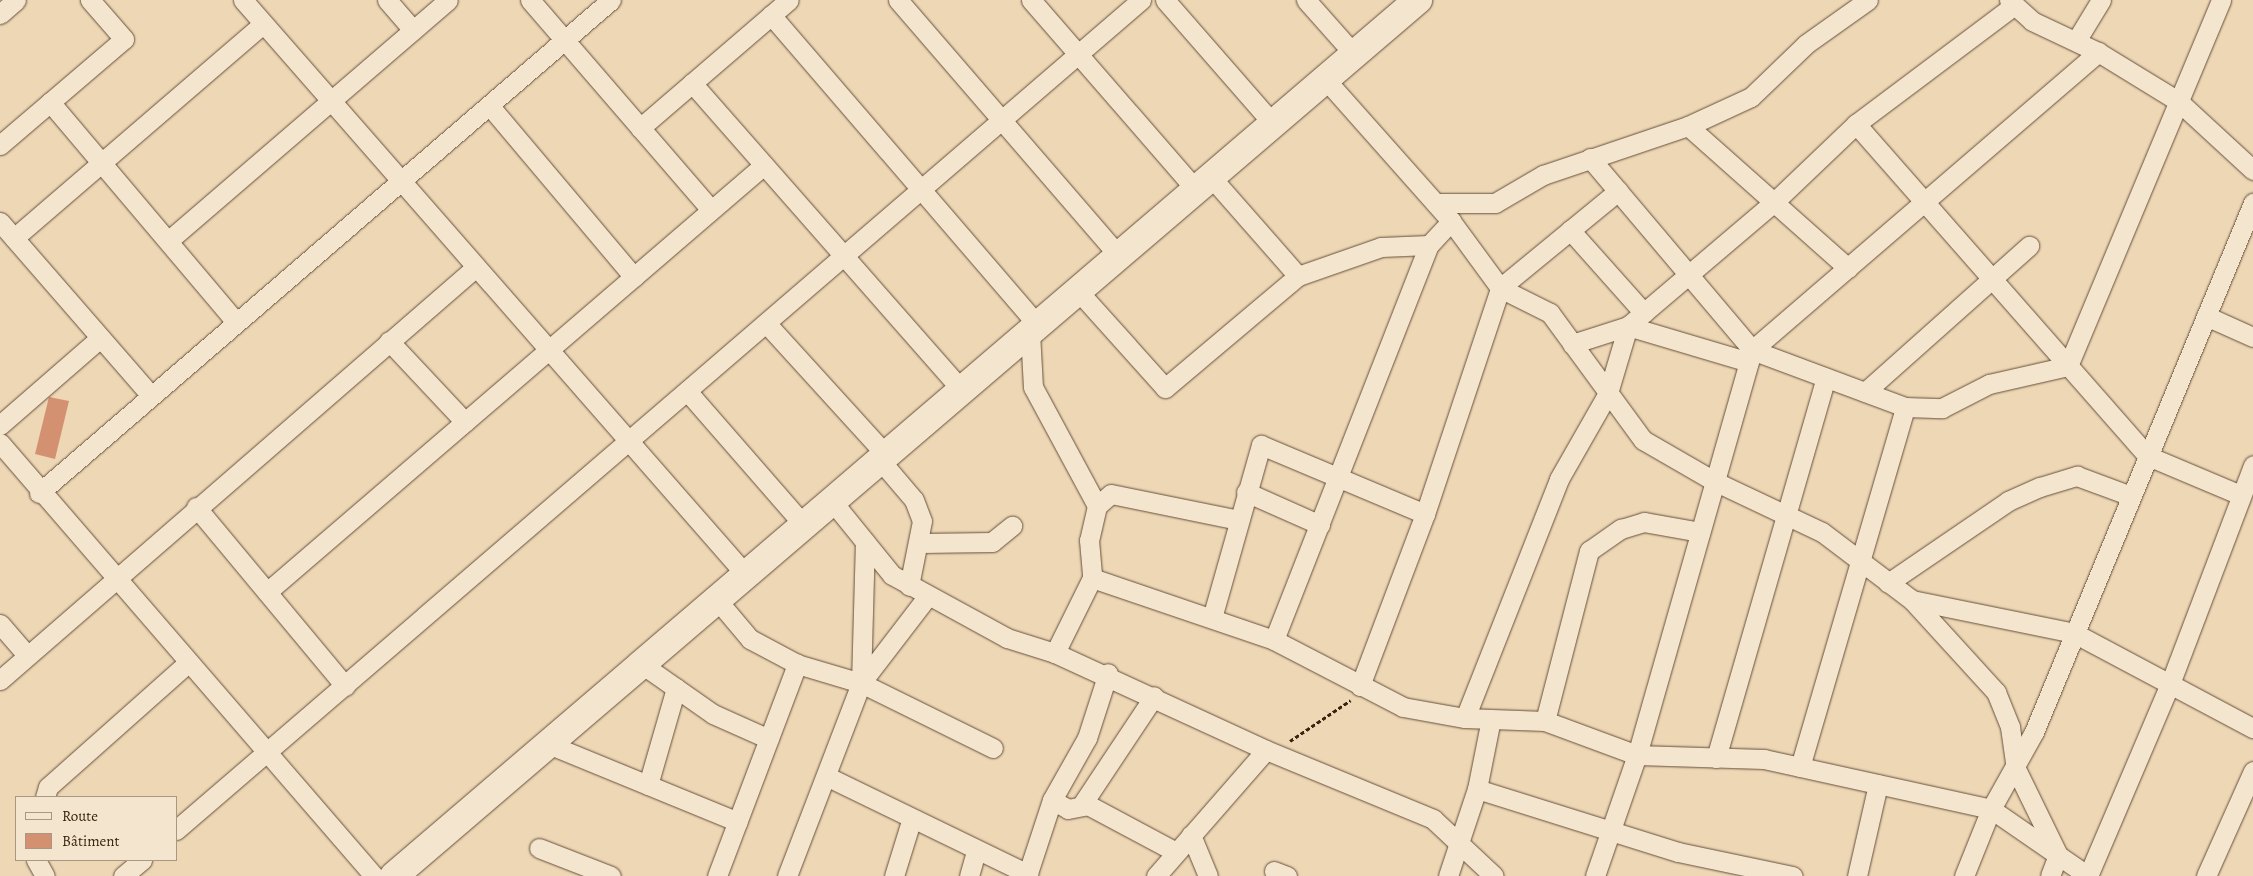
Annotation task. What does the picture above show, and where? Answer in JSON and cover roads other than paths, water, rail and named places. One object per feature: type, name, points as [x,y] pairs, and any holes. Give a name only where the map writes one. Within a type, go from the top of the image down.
[{"type":"street","points":[[0,14],[16,0]]},
{"type":"street","points":[[0,145],[124,39],[90,0]]},
{"type":"street","points":[[243,0],[746,575]]},
{"type":"street","points":[[387,0],[413,30]]},
{"type":"street","points":[[168,241],[448,0]]},
{"type":"street","points":[[530,0],[711,210]]},
{"type":"street","points":[[39,493],[611,0]]},
{"type":"street","points":[[640,128],[789,0]]},
{"type":"street","points":[[898,0],[1119,256]]},
{"type":"street","points":[[1031,0],[1078,54],[1298,276]]},
{"type":"street","points":[[178,828],[1142,0]]},
{"type":"street","points":[[1164,0],[1273,124]]},
{"type":"street","points":[[1306,0],[1354,54]]},
{"type":"street","points":[[394,876],[718,602],[804,525],[1034,328],[1079,292],[1418,0]]},
{"type":"street","points":[[1436,204],[1495,204],[1543,175],[1688,126],[1751,97],[1806,44],[1868,0]]},
{"type":"street","points":[[2076,41],[2101,0]]},
{"type":"street","points":[[2068,366],[2221,0]]},
{"type":"street","points":[[1572,344],[1628,326],[1772,204],[1856,124],[2011,3],[2098,52],[2178,101],[2253,170]]},
{"type":"street","points":[[771,15],[921,190],[1034,328],[1033,387],[1097,506]]},
{"type":"street","points":[[14,238],[263,24]]},
{"type":"street","points":[[1595,876],[1637,755],[1750,356],[1848,268],[2098,52]]},
{"type":"street","points":[[1326,80],[1451,221],[1500,288],[1550,312],[1643,440],[1714,481],[1822,532],[1912,600],[1996,692],[2010,727],[2016,769],[2058,855],[2050,876]]},
{"type":"street","points":[[692,83],[962,390]]},
{"type":"street","points":[[50,102],[236,322]]},
{"type":"street","points":[[489,105],[634,276]]},
{"type":"street","points":[[1856,124],[1926,200],[1991,279],[2148,456],[2242,495]]},
{"type":"street","points":[[1688,126],[1772,204],[1848,268]]},
{"type":"street","points":[[1590,158],[1689,276],[1750,356]]},
{"type":"street","points":[[267,592],[764,165]]},
{"type":"street","points":[[1364,688],[1425,514],[1500,288],[1618,191]]},
{"type":"street","points":[[1964,876],[1990,809],[2016,769],[2253,203]]},
{"type":"street","points":[[1274,640],[1340,477],[1429,245],[1451,221]]},
{"type":"street","points":[[0,222],[151,396]]},
{"type":"street","points":[[1570,230],[1644,313]]},
{"type":"street","points":[[1079,292],[1165,388],[1298,276],[1381,247],[1429,245]]},
{"type":"street","points":[[1865,392],[2028,246]]},
{"type":"street","points":[[0,680],[26,654],[115,580],[476,267]]},
{"type":"street","points":[[2206,316],[2253,337]]},
{"type":"street","points":[[766,324],[883,458],[914,500],[922,521],[921,543],[909,586]]},
{"type":"street","points":[[1628,326],[1750,356],[1826,378],[1906,407],[1942,408],[1990,384],[2068,366]]},
{"type":"street","points":[[1465,718],[1559,479],[1608,393],[1628,326]]},
{"type":"street","points":[[0,425],[100,338]]},
{"type":"street","points":[[389,342],[465,422]]},
{"type":"street","points":[[1716,758],[1826,378]]},
{"type":"street","points":[[687,391],[804,525]]},
{"type":"street","points":[[1800,767],[1906,407]]},
{"type":"street","points":[[0,443],[39,493],[189,662],[374,876]]},
{"type":"street","points":[[1212,618],[1261,444],[1425,514]]},
{"type":"street","points":[[1092,578],[1274,640],[1403,707],[1465,718],[1545,721],[1637,755],[1764,759],[1990,809],[2088,876],[2170,684],[2253,465]]},
{"type":"street","points":[[1888,583],[2008,501],[2040,487],[2077,476],[2131,496]]},
{"type":"street","points":[[1246,492],[1320,524]]},
{"type":"street","points":[[1055,653],[1092,578],[1088,540],[1097,506],[1111,494],[1239,520]]},
{"type":"street","points":[[832,501],[892,575],[928,597],[1006,638],[1055,653],[1108,674],[1272,752],[1433,819],[1494,876]]},
{"type":"street","points":[[196,508],[345,686]]},
{"type":"street","points":[[1545,721],[1589,551],[1621,529],[1644,522],[1700,532]]},
{"type":"street","points":[[921,543],[992,542],[1012,526]]},
{"type":"street","points":[[861,683],[865,542]]},
{"type":"street","points":[[787,876],[861,683],[928,597]]},
{"type":"street","points":[[1912,600],[2074,633],[2253,728]]},
{"type":"street","points":[[718,602],[750,639],[797,664],[861,683],[993,748]]},
{"type":"street","points":[[0,624],[26,654]]},
{"type":"street","points":[[45,796],[48,786],[189,662]]},
{"type":"street","points":[[717,876],[797,664]]},
{"type":"street","points":[[643,665],[713,714],[769,739]]},
{"type":"street","points":[[826,776],[911,821],[1028,875],[1052,800],[1087,738],[1108,674]]},
{"type":"street","points":[[648,785],[676,688]]},
{"type":"street","points":[[1052,800],[1068,809],[1083,803],[1154,696]]},
{"type":"street","points":[[1448,876],[1477,789],[1491,719]]},
{"type":"street","points":[[548,744],[738,822]]},
{"type":"street","points":[[1156,876],[1191,835],[1272,752]]},
{"type":"street","points":[[2206,876],[2253,771]]},
{"type":"street","points":[[1857,876],[1878,784]]},
{"type":"street","points":[[1477,789],[1678,852],[1793,876]]},
{"type":"street","points":[[1083,803],[1176,852]]},
{"type":"street","points":[[894,876],[911,821]]},
{"type":"street","points":[[1191,835],[1208,876]]},
{"type":"street","points":[[539,848],[611,876]]},
{"type":"street","points":[[969,876],[976,852]]},
{"type":"street","points":[[37,861],[45,876]]},
{"type":"street","points":[[122,876],[141,861]]}]
